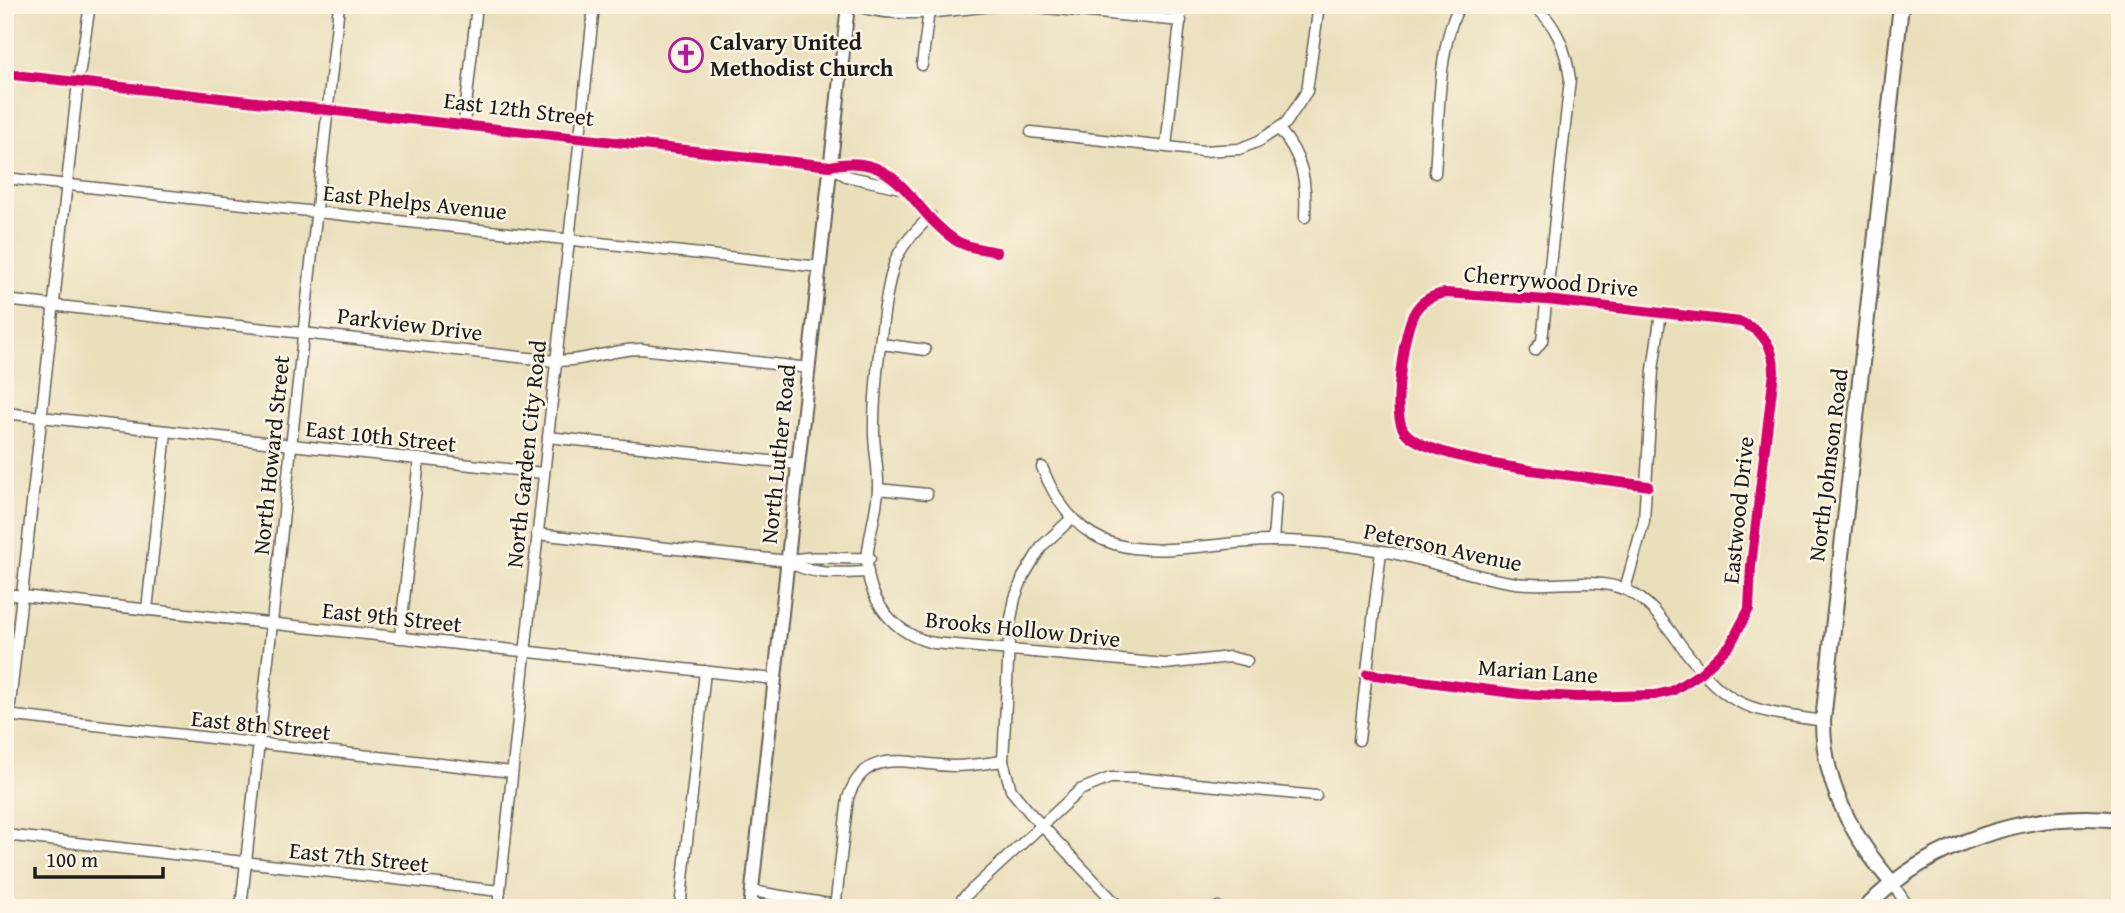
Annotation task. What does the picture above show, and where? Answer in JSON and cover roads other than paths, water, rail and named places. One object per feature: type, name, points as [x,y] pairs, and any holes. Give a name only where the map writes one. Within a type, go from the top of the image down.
[{"type":"main road","name":"North Johnson Road","points":[[1893,884],[1855,833],[1830,780],[1824,758],[1823,721],[1901,5]]},
{"type":"main road","points":[[1866,908],[1893,884],[1943,853],[2001,828],[2061,818],[2120,820]]},
{"type":"street","points":[[5,750],[78,82],[90,5]]},
{"type":"street","name":"North Howard Street","points":[[241,908],[339,5]]},
{"type":"street","points":[[464,124],[477,5]]},
{"type":"street","name":"North Garden City Road","points":[[498,908],[594,5]]},
{"type":"street","name":"North Luther Road","points":[[751,906],[848,5]]},
{"type":"street","points":[[856,5],[918,15],[925,8],[999,5]]},
{"type":"street","points":[[1017,5],[1181,21]]},
{"type":"street","points":[[1166,146],[1182,5]]},
{"type":"street","points":[[1031,132],[1203,151],[1240,149],[1279,129],[1296,112],[1307,91],[1319,5]]},
{"type":"street","points":[[1435,173],[1445,50],[1450,24],[1460,5]]},
{"type":"street","points":[[1533,5],[1547,9],[1562,43],[1570,79],[1542,341],[1535,350]]},
{"type":"street","points":[[922,65],[925,8]]},
{"type":"street","name":"East 12th Street","points":[[5,74],[830,166],[845,163],[881,169],[892,175],[953,239],[968,246],[997,252]]},
{"type":"street","points":[[1279,129],[1293,147],[1305,175],[1305,217]]},
{"type":"street","name":"East 12th Street","points":[[830,166],[846,176],[905,189]]},
{"type":"street","name":"East Phelps Avenue","points":[[5,178],[820,267]]},
{"type":"street","points":[[788,561],[799,569],[837,573],[868,572],[878,489],[873,427],[891,274],[903,246],[931,216]]},
{"type":"street","name":"Cherrywood Drive","points":[[1648,486],[1502,466],[1423,445],[1403,430],[1399,410],[1402,359],[1409,322],[1421,302],[1432,295],[1445,293],[1547,300],[1741,322],[1765,338]]},
{"type":"street","name":"Parkview Drive","points":[[5,300],[555,361],[584,359],[622,349],[641,349],[809,368]]},
{"type":"street","name":"Cherrywood Drive","points":[[1625,589],[1644,521],[1653,370],[1661,312]]},
{"type":"street","name":"Eastwood Drive","points":[[1701,673],[1730,645],[1749,609],[1751,566],[1774,372],[1772,348],[1765,338]]},
{"type":"street","points":[[882,344],[926,350]]},
{"type":"street","name":"East 10th Street","points":[[5,413],[544,473]]},
{"type":"street","points":[[147,610],[166,432]]},
{"type":"street","points":[[548,437],[798,464]]},
{"type":"street","points":[[400,638],[419,459]]},
{"type":"street","name":"Peterson Avenue","points":[[1042,467],[1060,506],[1072,518],[1101,539],[1148,552],[1273,541],[1381,551],[1513,583],[1545,586],[1611,585],[1625,589]]},
{"type":"street","points":[[878,489],[927,494]]},
{"type":"street","points":[[1273,541],[1276,498]]},
{"type":"street","points":[[1072,518],[1042,546],[1023,577],[1013,611],[1003,761],[1011,789],[1120,908]]},
{"type":"street","points":[[537,534],[788,561],[802,557],[839,560],[870,558]]},
{"type":"street","points":[[1359,740],[1381,551]]},
{"type":"street","name":"Brooks Hollow Drive","points":[[868,572],[884,612],[909,635],[934,643],[1165,664],[1230,657],[1247,661]]},
{"type":"street","points":[[1625,589],[1655,611],[1701,673],[1733,700],[1752,710],[1823,721]]},
{"type":"street","name":"East 9th Street","points":[[5,594],[775,678]]},
{"type":"street","points":[[680,908],[705,671]]},
{"type":"street","name":"Marian Lane","points":[[1367,674],[1520,694],[1578,697],[1655,695],[1672,691],[1701,673]]},
{"type":"street","name":"East 8th Street","points":[[7,715],[512,772]]},
{"type":"street","points":[[752,891],[783,894],[812,903],[835,906],[848,798],[854,781],[868,768],[904,760],[952,766],[1003,761]]},
{"type":"street","points":[[962,899],[1080,790],[1110,778],[1137,778],[1316,796]]},
{"type":"street","name":"East 7th Street","points":[[5,835],[500,891]]},
{"type":"street","name":"North Johnson Road","points":[[1893,884],[1909,908]]},
{"type":"street","points":[[751,906],[784,908],[812,903]]},
{"type":"place","name":"Calvary United Methodist Church","points":[[686,55]]}]
